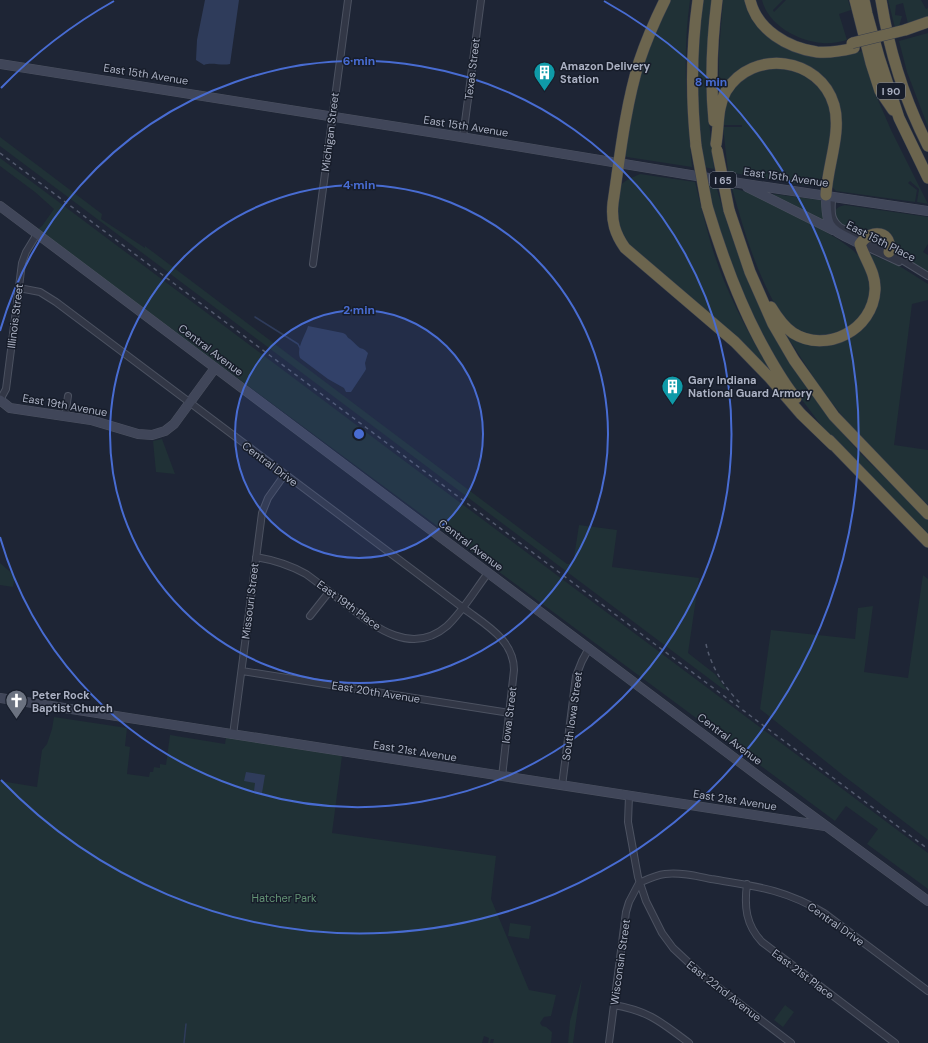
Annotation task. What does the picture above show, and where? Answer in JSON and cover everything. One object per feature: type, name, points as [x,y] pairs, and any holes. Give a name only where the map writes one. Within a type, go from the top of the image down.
[{"type":"highway","points":[[665,0],[647,40],[640,60],[627,113],[612,215],[618,238],[625,248],[735,342],[765,372],[801,414],[833,444]]},
{"type":"highway","name":"I 65","points":[[698,0],[693,33],[692,76],[696,146],[707,206],[719,248],[732,282],[750,324],[791,393],[833,444],[928,542]]},
{"type":"highway","name":"I 65","points":[[717,0],[712,64],[712,97],[717,147],[729,210],[750,272],[772,324],[812,388],[834,416],[928,514]]},
{"type":"highway","points":[[750,0],[754,14],[761,24],[775,36],[787,44],[818,52],[829,52],[928,27]]},
{"type":"highway","points":[[755,0],[759,12],[766,21],[775,30],[796,42],[818,47],[853,46]]},
{"type":"highway","points":[[855,0],[871,63],[880,91],[900,118]]},
{"type":"highway","name":"I 90","points":[[864,0],[879,57],[900,118],[928,178]]},
{"type":"highway","name":"I 90","points":[[881,0],[900,77],[916,120],[928,146]]},
{"type":"highway","points":[[906,32],[928,22]]},
{"type":"highway","points":[[717,147],[722,100],[732,84],[742,74],[757,66],[774,63],[796,66],[807,70],[824,85],[830,94],[836,116],[836,128],[826,183],[829,196]]},
{"type":"highway","points":[[750,272],[784,326],[803,338],[829,340],[843,336],[854,330],[868,312],[873,302],[875,290],[874,276],[862,242],[866,236],[874,233],[882,235],[890,244],[889,252]]},
{"type":"street","name":"Michigan Street","points":[[313,264],[348,0]]},
{"type":"street","name":"Texas Street","points":[[463,137],[481,0]]},
{"type":"street","name":"East 15th Avenue","points":[[0,64],[463,137],[739,183],[928,211]]},
{"type":"street","points":[[739,183],[833,230]]},
{"type":"street","name":"East 15th Place","points":[[829,196],[826,216],[833,230],[862,242]]},
{"type":"street","name":"East 15th Place","points":[[829,196],[832,219],[835,223],[862,242],[928,280]]},
{"type":"street","name":"Central Avenue","points":[[0,206],[488,573],[928,901]]},
{"type":"street","name":"Illinois Street","points":[[0,400],[6,389],[24,257],[37,234]]},
{"type":"street","name":"East 15th Place","points":[[889,252],[928,276]]},
{"type":"street","name":"Central Drive","points":[[19,288],[36,291],[46,295],[500,636],[512,654]]},
{"type":"street","name":"East 19th Avenue","points":[[0,400],[10,408],[99,422],[138,434],[152,435],[165,431],[172,426],[216,368]]},
{"type":"street","points":[[65,416],[68,396]]},
{"type":"street","name":"Missouri Street","points":[[233,735],[263,507],[285,474]]},
{"type":"street","name":"East 19th Place","points":[[256,557],[282,563],[295,568],[306,574],[375,626],[392,635],[408,638],[423,638],[437,633],[452,621],[488,573]]},
{"type":"street","points":[[310,616],[329,592]]},
{"type":"street","name":"South Iowa Street","points":[[562,786],[576,676],[589,648]]},
{"type":"street","name":"Iowa Street","points":[[502,777],[514,670],[512,654]]},
{"type":"street","name":"East 20th Avenue","points":[[242,671],[510,713]]},
{"type":"street","name":"East 21st Avenue","points":[[0,698],[826,826]]},
{"type":"street","name":"East 22nd Avenue","points":[[629,796],[628,822],[640,883],[646,901],[667,941],[702,976],[791,1043]]},
{"type":"street","name":"Central Drive","points":[[640,883],[662,874],[672,873],[747,884],[776,890],[824,913],[928,991]]},
{"type":"street","name":"Wisconsin Street","points":[[609,1043],[626,912],[629,902],[640,883]]},
{"type":"street","name":"East 21st Place","points":[[747,884],[745,904],[746,914],[751,928],[762,942],[895,1043]]},
{"type":"street","points":[[614,1005],[634,1009],[659,1020],[689,1043]]},
{"type":"green space","points":[[669,0],[690,0],[686,42],[686,84],[692,167],[627,157],[625,155],[633,99],[645,56]]},
{"type":"green space","points":[[701,0],[713,0],[709,121],[714,169],[703,167],[696,81]]},
{"type":"green space","points":[[723,0],[746,0],[750,12],[802,54],[814,57],[829,58],[862,51],[875,93],[891,130],[928,204],[917,202],[919,189],[910,181],[908,183],[917,190],[915,202],[836,191],[833,188],[831,184],[840,130],[819,76],[768,60],[719,93],[719,52]]},
{"type":"green space","points":[[762,0],[783,0],[773,10],[774,12],[786,0],[848,0],[851,10],[839,14],[847,40],[822,43],[813,42],[794,35],[777,24],[765,9]]},
{"type":"green space","points":[[888,0],[921,0],[926,9],[928,8],[928,16],[908,24],[903,3],[896,5],[895,15],[902,16],[899,27],[895,28]]},
{"type":"green space","points":[[928,33],[928,127],[907,72],[899,41]]},
{"type":"green space","points":[[777,67],[802,73],[822,91],[832,114],[832,126],[823,175],[817,182],[808,186],[728,172],[723,127],[742,127],[742,125],[723,125],[725,106],[732,91],[741,81],[752,73]]},
{"type":"green space","points":[[0,137],[102,214],[101,219],[145,248],[145,246],[567,564],[573,564],[579,525],[617,530],[612,567],[699,578],[688,653],[715,674],[727,690],[723,689],[0,146]]},
{"type":"green space","points":[[0,158],[928,853],[928,889],[867,844],[878,829],[846,806],[835,821],[38,229],[42,226],[54,209],[35,192],[0,166]]},
{"type":"green space","points":[[640,174],[695,182],[711,244],[723,279],[747,329],[774,377],[626,243],[618,217],[617,206],[619,191],[621,185],[625,181]]},
{"type":"green space","points":[[706,184],[716,186],[728,226],[750,287],[775,336],[804,384],[831,420],[859,452],[928,520],[928,536],[829,436],[771,356],[727,257]]},
{"type":"green space","points":[[732,188],[758,197],[815,226],[839,240],[859,256],[866,269],[869,290],[866,307],[861,316],[853,324],[844,330],[823,337],[811,335],[798,330],[784,319],[769,293],[757,267]]},
{"type":"green space","points":[[773,194],[820,200],[823,203],[822,213],[824,220],[822,222],[773,196]]},
{"type":"green space","points":[[845,205],[928,217],[928,244],[923,252],[928,255],[928,272],[897,253],[892,241],[859,234],[843,227],[835,215],[835,211],[841,206]]},
{"type":"green space","points":[[868,253],[901,267],[928,284],[928,300],[912,304],[894,445],[928,450],[928,505],[848,423],[823,392],[783,330],[843,340],[857,333],[867,324],[875,311]]},
{"type":"green space","points":[[162,439],[175,474],[156,472],[153,441]]},
{"type":"green space","points":[[0,563],[15,576],[13,587],[0,585]]},
{"type":"green space","points":[[923,575],[928,579],[928,840],[760,709],[771,630],[855,639],[858,608],[873,606],[864,672],[908,678]]},
{"type":"green space","name":"Hatcher Park","points":[[54,717],[127,728],[125,746],[130,747],[127,774],[149,777],[150,772],[153,772],[154,767],[160,768],[160,764],[166,765],[170,735],[225,744],[226,737],[342,756],[332,833],[496,856],[491,899],[529,990],[556,995],[551,1016],[544,1017],[540,1023],[552,1032],[551,1043],[493,1043],[494,1039],[491,1039],[490,1043],[488,1043],[489,1038],[484,1036],[482,1043],[0,1043],[0,781],[37,787],[42,750],[47,744]]},
{"type":"green space","points":[[510,923],[531,926],[529,939],[508,936]]},
{"type":"green space","points":[[582,979],[573,1043],[568,1043],[570,1021]]},
{"type":"green space","points":[[785,1005],[794,1012],[783,1027],[774,1020]]},
{"type":"water","points":[[205,0],[239,0],[230,64],[204,65],[196,60],[197,40]]},
{"type":"water","points":[[308,326],[346,334],[348,338],[368,353],[365,363],[366,369],[351,392],[346,392],[344,388],[328,379],[300,358],[300,346]]},
{"type":"water","points":[[246,772],[265,775],[262,793],[254,791],[255,783],[244,781]]},
{"type":"waterway","points":[[255,317],[298,344],[300,348]]},
{"type":"waterway","points":[[184,1043],[186,1024]]},
{"type":"railway","points":[[0,153],[928,849]]},
{"type":"railway","points":[[706,644],[711,661],[719,676],[729,691],[741,704]]},
{"type":"place","name":"Amazon Delivery Station","points":[[545,92]]},
{"type":"place","name":"Gary Indiana National Guard Armory","points":[[673,406]]},
{"type":"place","name":"Peter Rock Baptist Church","points":[[16,720]]}]
